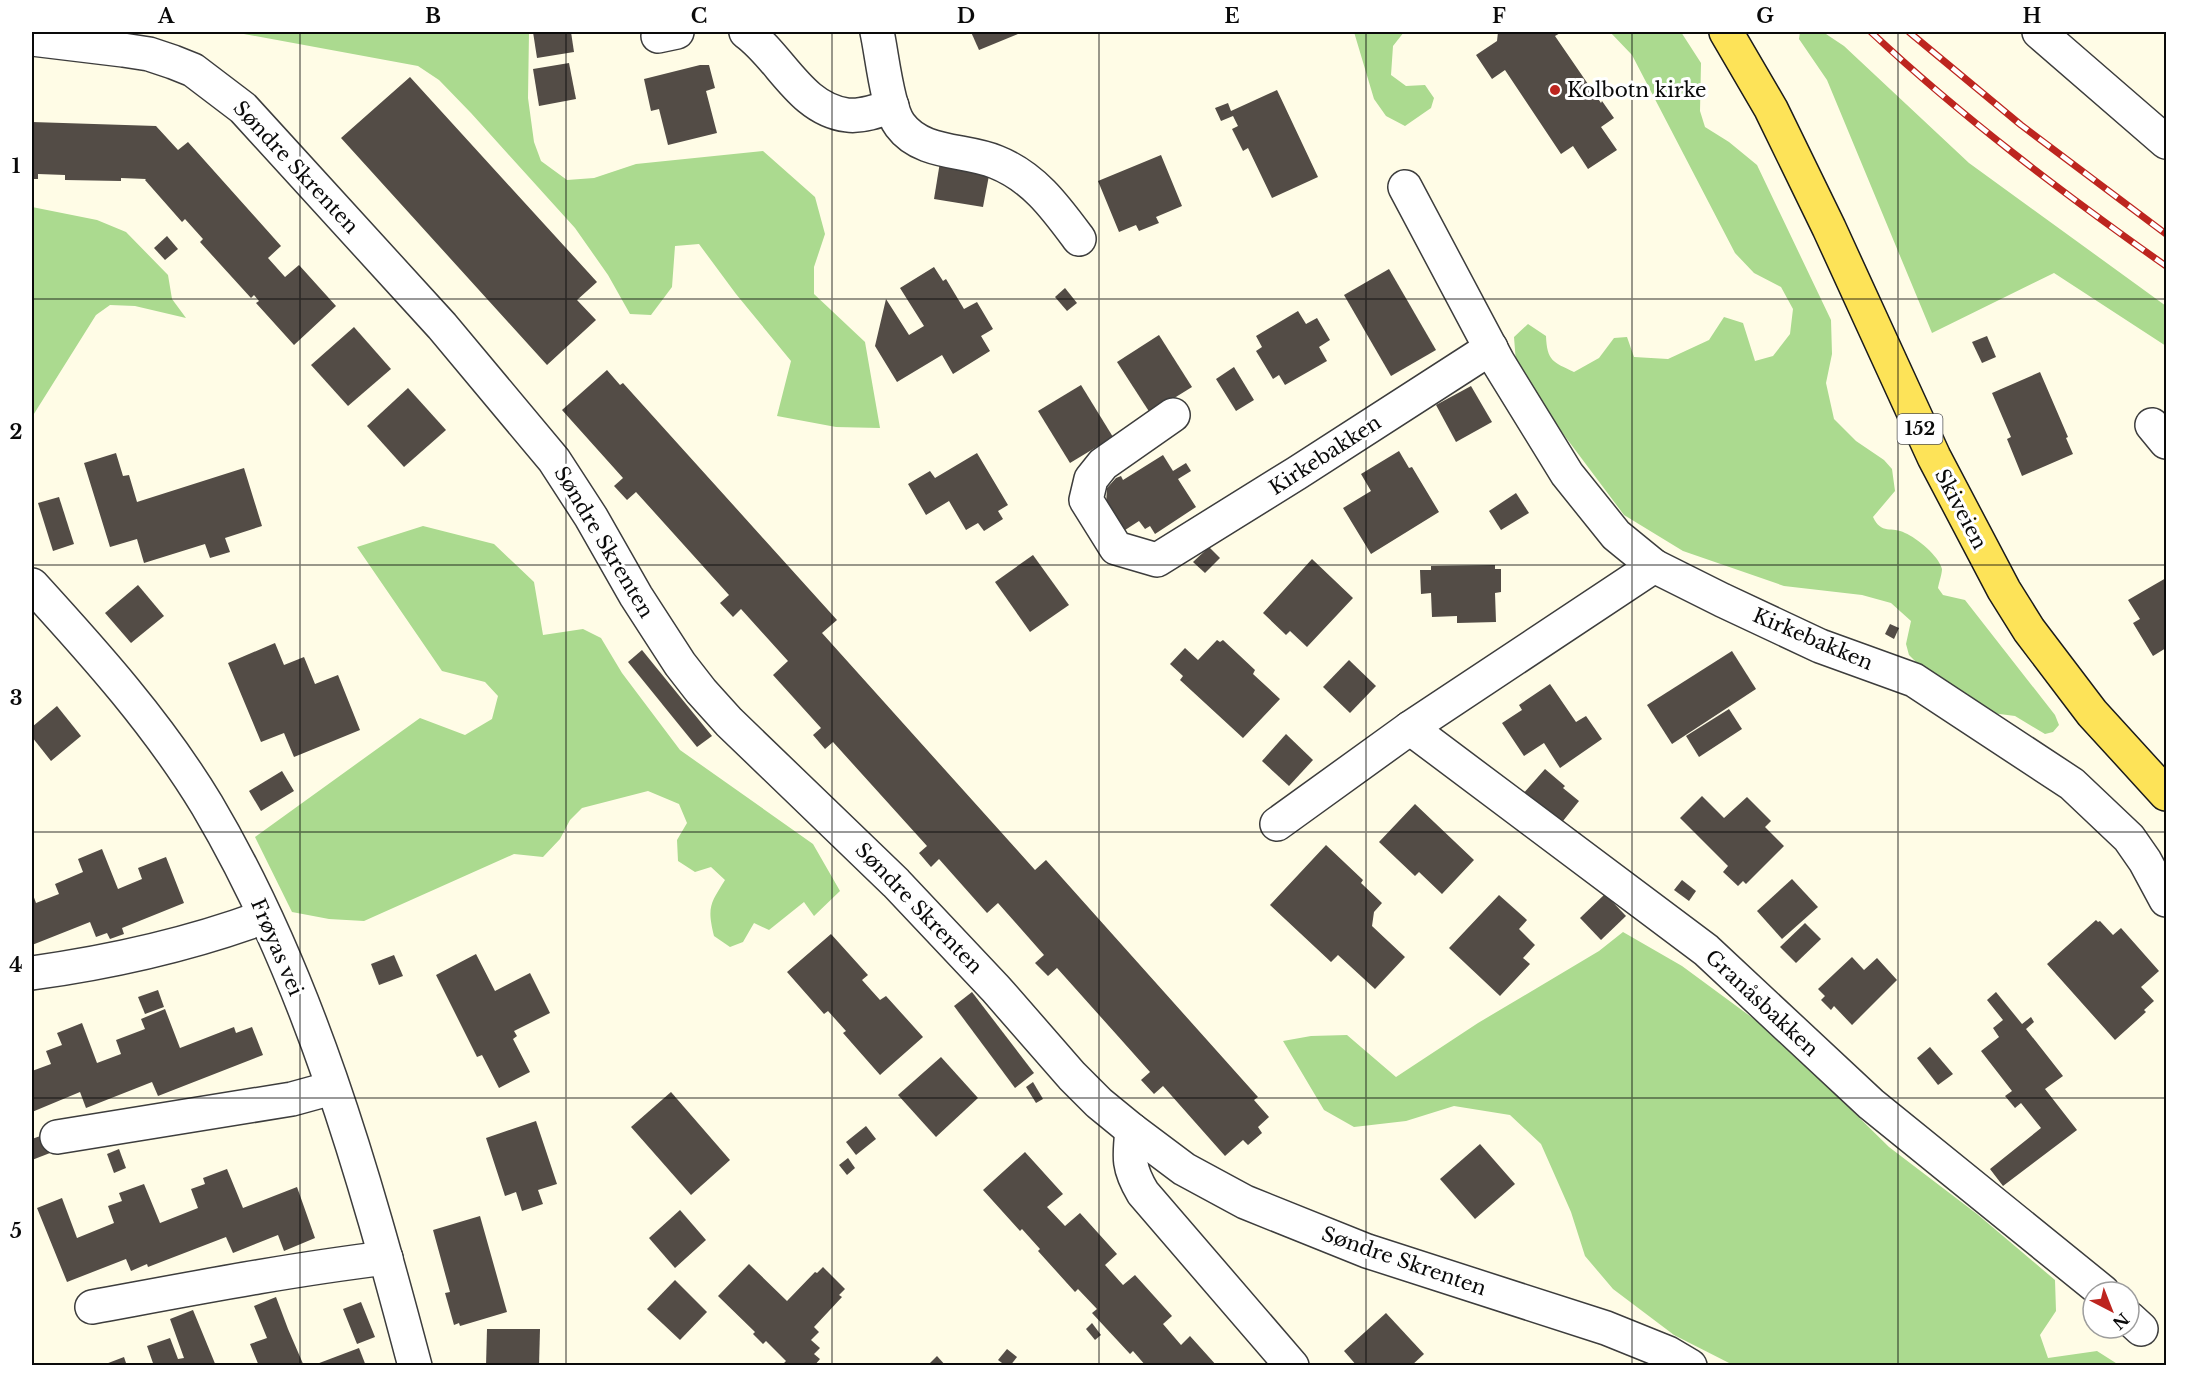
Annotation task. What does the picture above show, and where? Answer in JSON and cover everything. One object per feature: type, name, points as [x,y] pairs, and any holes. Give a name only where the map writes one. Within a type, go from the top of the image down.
[{"type":"main road","name":"Skiveien","points":[[1726,32],[1771,109],[1829,228],[1929,447],[2004,590],[2029,630],[2092,713],[2166,794]]},
{"type":"street","points":[[746,32],[771,53],[800,90],[823,108],[848,116],[872,113],[892,106]]},
{"type":"street","points":[[877,32],[892,106],[901,126],[917,140],[934,147],[990,160],[1026,178],[1048,198],[1079,239]]},
{"type":"street","points":[[2039,32],[2166,142]]},
{"type":"street","name":"Søndre Skrenten","points":[[32,39],[132,51],[173,62],[193,70],[243,108],[442,326],[554,460],[591,517],[646,613],[701,691],[729,722],[896,883],[996,989],[1072,1076],[1099,1103],[1132,1130],[1184,1169],[1245,1202],[1367,1251],[1605,1328],[1668,1353],[1690,1365]]},
{"type":"street","name":"Kirkebakken","points":[[1405,187],[1491,348],[1567,474],[1616,535],[1654,566],[1820,646],[1914,680],[2072,784],[2129,838],[2145,861],[2166,900]]},
{"type":"street","name":"Kirkebakken","points":[[1173,415],[1103,464],[1091,479],[1086,501],[1116,548],[1157,560],[1491,348]]},
{"type":"street","points":[[1277,824],[1410,728],[1654,566]]},
{"type":"street","name":"Frøyas vei","points":[[32,585],[101,661],[169,748],[206,804],[248,879],[295,987],[357,1155],[415,1365]]},
{"type":"street","name":"Granåsbakken","points":[[1410,728],[1706,950],[1871,1104],[2088,1280]]},
{"type":"street","points":[[32,973],[90,965],[160,949],[212,936],[264,917]]},
{"type":"street","points":[[57,1137],[292,1099],[332,1088]]},
{"type":"street","points":[[1132,1130],[1129,1155],[1132,1175],[1143,1193],[1292,1365]]},
{"type":"street","points":[[92,1307],[245,1279],[386,1258]]},
{"type":"green space","points":[[233,32],[529,32],[528,98],[534,142],[541,161],[567,180],[594,178],[636,164],[763,151],[815,197],[825,234],[814,267],[814,294],[865,342],[880,428],[836,427],[777,416],[791,361],[736,294],[699,244],[675,246],[672,287],[651,315],[630,314],[608,275],[575,228],[471,113],[439,80],[418,66]]},
{"type":"green space","points":[[1354,32],[1404,32],[1393,46],[1391,75],[1406,86],[1425,85],[1434,98],[1431,108],[1405,126],[1386,116],[1374,99]]},
{"type":"green space","points":[[1610,32],[1681,32],[1701,63],[1700,111],[1705,127],[1729,142],[1757,165],[1831,320],[1832,354],[1826,383],[1834,419],[1856,441],[1884,460],[1892,469],[1895,491],[1873,517],[1876,523],[1883,528],[1910,535],[1932,553],[1942,569],[1938,588],[1943,595],[1965,600],[2055,715],[2059,725],[2053,732],[2045,734],[2015,716],[1992,713],[1928,674],[1909,655],[1906,644],[1911,621],[1891,603],[1862,595],[1784,586],[1683,551],[1624,515],[1534,395],[1516,363],[1514,337],[1528,324],[1546,336],[1552,360],[1574,372],[1599,358],[1614,338],[1627,337],[1634,357],[1668,359],[1709,340],[1724,317],[1743,323],[1755,361],[1773,356],[1790,334],[1793,309],[1781,287],[1754,273],[1735,253],[1632,55]]},
{"type":"green space","points":[[1800,32],[1823,32],[1844,46],[1969,163],[2166,306],[2166,346],[2054,273],[1932,333],[1827,80],[1799,39]]},
{"type":"green space","points":[[32,207],[97,220],[126,232],[168,275],[172,299],[186,318],[135,306],[110,305],[96,315],[32,417]]},
{"type":"green space","points":[[423,526],[494,544],[534,582],[543,635],[583,629],[601,638],[622,673],[680,750],[813,844],[840,891],[814,916],[804,902],[769,930],[754,923],[743,942],[730,947],[714,936],[710,912],[713,901],[725,880],[711,867],[695,872],[678,861],[677,840],[687,823],[679,804],[648,791],[582,808],[570,820],[560,839],[543,857],[514,854],[364,921],[329,919],[292,912],[255,837],[420,718],[465,735],[492,719],[498,696],[485,682],[442,671],[357,547]]},
{"type":"green space","points":[[1623,932],[1682,966],[1773,1033],[1889,1147],[1977,1214],[2055,1280],[2056,1311],[2040,1335],[2048,1358],[2097,1351],[2119,1365],[1733,1365],[1674,1335],[1613,1289],[1585,1256],[1571,1212],[1541,1144],[1510,1115],[1454,1106],[1406,1121],[1354,1127],[1324,1110],[1283,1041],[1311,1036],[1347,1035],[1396,1077],[1478,1023],[1599,951]]},
{"type":"building","points":[[533,32],[571,32],[574,52],[537,58]]},
{"type":"building","points":[[971,32],[1023,32],[979,50]]},
{"type":"building","name":"Kolbotn kirke","points":[[1498,32],[1562,32],[1555,36],[1614,118],[1601,127],[1617,150],[1588,169],[1573,146],[1561,154],[1505,70],[1492,79],[1476,55],[1497,41]]},
{"type":"building","points":[[569,63],[576,99],[539,106],[533,69]]},
{"type":"building","points":[[700,65],[709,65],[715,88],[706,91],[717,133],[668,145],[659,109],[651,111],[644,79]]},
{"type":"building","points":[[410,77],[597,282],[577,300],[596,320],[547,365],[341,138]]},
{"type":"building","points":[[1277,90],[1318,177],[1272,198],[1248,148],[1243,151],[1232,129],[1238,126],[1233,116],[1221,121],[1215,108],[1228,103],[1231,111]]},
{"type":"building","points":[[32,122],[156,126],[178,150],[188,142],[281,246],[268,258],[285,277],[299,265],[336,306],[294,345],[256,303],[259,301],[254,295],[251,298],[200,242],[203,239],[185,219],[182,222],[146,179],[65,180],[65,175],[38,174],[38,179],[32,179]]},
{"type":"building","points":[[1161,155],[1182,206],[1156,217],[1159,223],[1139,231],[1136,225],[1119,232],[1098,181]]},
{"type":"building","points":[[940,162],[990,170],[983,207],[934,199]]},
{"type":"building","points":[[167,236],[178,249],[165,260],[154,248]]},
{"type":"building","points":[[934,267],[943,281],[946,279],[964,309],[977,302],[993,329],[981,336],[990,351],[953,374],[942,355],[897,382],[875,346],[886,299],[909,335],[924,326],[900,288]]},
{"type":"building","points":[[1389,269],[1436,350],[1391,376],[1344,295]]},
{"type":"building","points":[[1065,288],[1077,303],[1067,311],[1055,297]]},
{"type":"building","points":[[1298,311],[1306,324],[1317,318],[1330,340],[1319,347],[1327,361],[1285,385],[1279,375],[1273,379],[1256,351],[1262,347],[1256,336]]},
{"type":"building","points":[[354,327],[391,369],[348,406],[311,365]]},
{"type":"building","points":[[1159,335],[1192,387],[1150,413],[1117,362]]},
{"type":"building","points":[[1987,336],[1996,357],[1982,363],[1972,342]]},
{"type":"building","points":[[1234,367],[1254,400],[1236,411],[1216,379]]},
{"type":"building","points":[[607,370],[620,385],[623,383],[837,620],[822,633],[1035,870],[1046,860],[1258,1097],[1254,1100],[1269,1117],[1258,1127],[1262,1133],[1248,1145],[1243,1140],[1225,1156],[1163,1086],[1154,1094],[1141,1080],[1150,1072],[1057,968],[1048,976],[1035,963],[1044,955],[998,903],[987,913],[939,859],[931,867],[919,853],[927,846],[833,742],[825,749],[813,735],[821,728],[773,675],[788,661],[741,609],[733,617],[720,603],[729,595],[636,492],[627,500],[614,486],[623,478],[562,410]]},
{"type":"building","points":[[2040,372],[2073,454],[2022,476],[2007,439],[2011,437],[1992,393]]},
{"type":"building","points":[[1081,385],[1113,437],[1070,463],[1038,411]]},
{"type":"building","points":[[1471,386],[1492,422],[1456,442],[1436,405]]},
{"type":"building","points":[[408,388],[446,430],[404,467],[367,426]]},
{"type":"building","points":[[1399,451],[1409,468],[1412,467],[1439,512],[1371,554],[1343,508],[1371,491],[1361,474]]},
{"type":"building","points":[[116,453],[123,476],[129,475],[137,502],[244,468],[262,526],[225,538],[230,552],[210,558],[205,544],[144,563],[137,539],[110,547],[84,463]]},
{"type":"building","points":[[977,453],[1008,505],[998,511],[1003,519],[984,531],[978,523],[966,530],[949,501],[926,515],[908,484],[930,471],[935,478]]},
{"type":"building","points":[[1163,455],[1173,471],[1186,463],[1191,471],[1178,479],[1196,507],[1155,534],[1150,526],[1145,529],[1139,521],[1122,532],[1106,505],[1107,488],[1116,478],[1121,476],[1123,480]]},
{"type":"building","points":[[1516,493],[1529,513],[1501,530],[1489,511]]},
{"type":"building","points":[[59,497],[74,544],[53,551],[38,503]]},
{"type":"building","points":[[1209,547],[1220,558],[1205,573],[1193,562]]},
{"type":"building","points":[[1033,555],[1069,605],[1030,632],[995,582]]},
{"type":"building","points":[[1312,559],[1353,598],[1307,647],[1290,631],[1286,635],[1263,613]]},
{"type":"building","points":[[1495,565],[1495,569],[1501,569],[1501,592],[1495,593],[1496,622],[1457,623],[1457,616],[1432,617],[1431,593],[1421,594],[1420,570],[1431,570],[1431,566]]},
{"type":"building","points":[[2166,578],[2166,648],[2153,656],[2133,623],[2140,619],[2128,600]]},
{"type":"building","points":[[138,585],[164,616],[131,643],[105,613]]},
{"type":"building","points":[[1890,624],[1899,628],[1894,639],[1885,634]]},
{"type":"building","points":[[1217,640],[1220,642],[1223,640],[1255,670],[1253,674],[1280,699],[1243,738],[1180,680],[1183,676],[1170,664],[1185,648],[1198,660]]},
{"type":"building","points":[[275,643],[284,665],[304,657],[315,684],[338,675],[360,730],[294,757],[284,733],[261,742],[228,663]]},
{"type":"building","points":[[642,650],[712,736],[697,747],[628,662]]},
{"type":"building","points":[[1732,651],[1756,689],[1672,744],[1647,705]]},
{"type":"building","points":[[1349,660],[1376,686],[1350,713],[1323,687]]},
{"type":"building","points":[[1550,684],[1576,722],[1586,716],[1602,739],[1560,768],[1544,743],[1524,756],[1502,723],[1522,710],[1519,705]]},
{"type":"building","points":[[57,706],[81,736],[51,761],[32,737],[32,727]]},
{"type":"building","points":[[1729,709],[1742,729],[1699,757],[1686,736]]},
{"type":"building","points":[[1286,734],[1313,760],[1289,786],[1262,761]]},
{"type":"building","points":[[1545,769],[1579,801],[1559,826],[1521,796]]},
{"type":"building","points":[[282,771],[294,791],[261,811],[249,791]]},
{"type":"building","points":[[1702,796],[1724,818],[1747,797],[1771,821],[1765,827],[1784,846],[1746,884],[1743,881],[1738,886],[1723,872],[1728,866],[1680,818]]},
{"type":"building","points":[[1415,804],[1474,860],[1442,894],[1419,872],[1415,876],[1379,842]]},
{"type":"building","points":[[1326,845],[1363,880],[1361,883],[1382,903],[1374,912],[1372,926],[1405,957],[1375,989],[1338,955],[1331,962],[1270,905]]},
{"type":"building","points":[[102,849],[118,889],[142,879],[138,868],[166,857],[184,903],[122,928],[124,934],[110,939],[107,933],[96,937],[90,922],[32,945],[32,892],[36,903],[59,894],[55,884],[83,872],[78,859]]},
{"type":"building","points":[[1792,879],[1818,907],[1782,939],[1757,911]]},
{"type":"building","points":[[1682,880],[1696,891],[1689,901],[1674,890]]},
{"type":"building","points":[[1605,894],[1626,916],[1601,940],[1580,918]]},
{"type":"building","points":[[1499,895],[1527,920],[1519,929],[1535,945],[1523,958],[1530,964],[1500,996],[1449,948]]},
{"type":"building","points":[[2096,920],[2100,921],[2113,935],[2121,928],[2159,971],[2141,987],[2154,1001],[2144,1010],[2146,1012],[2115,1040],[2047,964]]},
{"type":"building","points":[[1805,923],[1821,939],[1796,963],[1780,947]]},
{"type":"building","points":[[831,934],[868,975],[862,980],[880,1000],[886,996],[923,1037],[880,1075],[843,1033],[846,1031],[828,1011],[824,1014],[787,972]]},
{"type":"building","points":[[476,954],[495,991],[530,973],[550,1013],[514,1031],[517,1036],[513,1039],[530,1072],[499,1088],[482,1055],[477,1057],[436,975]]},
{"type":"building","points":[[394,955],[403,976],[379,985],[371,964]]},
{"type":"building","points":[[1852,957],[1864,970],[1877,958],[1897,980],[1852,1025],[1834,1006],[1831,1010],[1821,1000],[1825,996],[1818,989]]},
{"type":"building","points":[[158,990],[164,1007],[145,1014],[138,997]]},
{"type":"building","points":[[972,992],[1034,1073],[1015,1088],[954,1006]]},
{"type":"building","points":[[1996,992],[2022,1024],[2031,1017],[2034,1022],[2026,1029],[2063,1076],[2045,1089],[2077,1130],[2003,1186],[1990,1169],[2041,1128],[2021,1103],[2015,1108],[2005,1096],[2012,1091],[1981,1051],[1999,1037],[1993,1028],[2003,1020],[1987,1000]]},
{"type":"building","points":[[165,1009],[180,1048],[234,1027],[236,1033],[252,1027],[263,1055],[158,1096],[152,1082],[86,1108],[80,1092],[32,1112],[32,1071],[51,1064],[46,1051],[62,1045],[57,1033],[82,1023],[97,1063],[121,1054],[116,1040],[145,1029],[141,1019]]},
{"type":"building","points":[[1930,1047],[1953,1074],[1938,1085],[1917,1058]]},
{"type":"building","points":[[941,1057],[978,1098],[936,1137],[898,1095]]},
{"type":"building","points":[[1033,1082],[1043,1099],[1036,1103],[1026,1087]]},
{"type":"building","points":[[671,1092],[730,1160],[691,1195],[631,1127]]},
{"type":"building","points":[[536,1121],[557,1184],[538,1190],[543,1204],[522,1211],[516,1192],[505,1196],[486,1138]]},
{"type":"building","points":[[866,1126],[876,1139],[856,1155],[846,1142]]},
{"type":"building","points":[[43,1135],[50,1153],[32,1160],[32,1139]]},
{"type":"building","points":[[1480,1144],[1515,1184],[1475,1219],[1440,1179]]},
{"type":"building","points":[[119,1149],[126,1168],[114,1173],[107,1154]]},
{"type":"building","points":[[1025,1152],[1063,1194],[1047,1207],[1065,1226],[1080,1213],[1117,1254],[1105,1265],[1123,1285],[1135,1275],[1172,1316],[1163,1324],[1181,1345],[1190,1336],[1217,1366],[1146,1366],[1133,1351],[1130,1354],[1092,1313],[1097,1309],[1078,1289],[1075,1292],[1038,1251],[1040,1249],[1022,1229],[1020,1231],[983,1190]]},
{"type":"building","points":[[848,1158],[855,1168],[847,1175],[839,1165]]},
{"type":"building","points":[[227,1169],[243,1208],[297,1187],[315,1238],[284,1251],[278,1235],[233,1253],[226,1237],[148,1267],[147,1264],[131,1271],[126,1259],[67,1282],[37,1208],[62,1198],[77,1238],[114,1223],[108,1206],[122,1201],[119,1193],[144,1184],[160,1223],[198,1208],[191,1189],[205,1184],[203,1178]]},
{"type":"building","points":[[680,1210],[706,1240],[675,1268],[649,1238]]},
{"type":"building","points":[[480,1216],[507,1312],[460,1326],[459,1323],[454,1325],[445,1293],[450,1292],[433,1230]]},
{"type":"building","points":[[749,1264],[787,1301],[815,1272],[817,1273],[823,1267],[845,1289],[839,1295],[842,1297],[814,1327],[819,1332],[811,1340],[820,1348],[814,1354],[820,1359],[814,1366],[781,1366],[786,1361],[766,1341],[763,1344],[753,1334],[755,1332],[718,1296]]},
{"type":"building","points":[[675,1280],[707,1312],[680,1340],[647,1309]]},
{"type":"building","points":[[276,1297],[304,1366],[259,1366],[250,1344],[267,1338],[254,1306]]},
{"type":"building","points":[[361,1302],[375,1337],[357,1344],[343,1309]]},
{"type":"building","points":[[193,1310],[216,1366],[154,1366],[147,1346],[170,1338],[178,1359],[184,1358],[170,1319]]},
{"type":"building","points":[[1386,1313],[1424,1354],[1411,1366],[1357,1366],[1344,1351]]},
{"type":"building","points":[[1092,1323],[1101,1335],[1095,1340],[1086,1329]]},
{"type":"building","points":[[487,1329],[540,1329],[539,1366],[486,1366]]},
{"type":"building","points":[[359,1348],[366,1366],[314,1366],[314,1365]]},
{"type":"building","points":[[1007,1349],[1017,1357],[1010,1366],[998,1360]]},
{"type":"building","points":[[937,1356],[946,1366],[927,1366]]},
{"type":"building","points":[[124,1357],[127,1366],[103,1366],[103,1365]]},
{"type":"railway","points":[[1871,32],[1941,95],[2014,154],[2166,266]]},
{"type":"railway","points":[[1909,32],[2021,125],[2166,234]]},
{"type":"place","name":"Kolbotn kirke","points":[[1555,90]]}]
